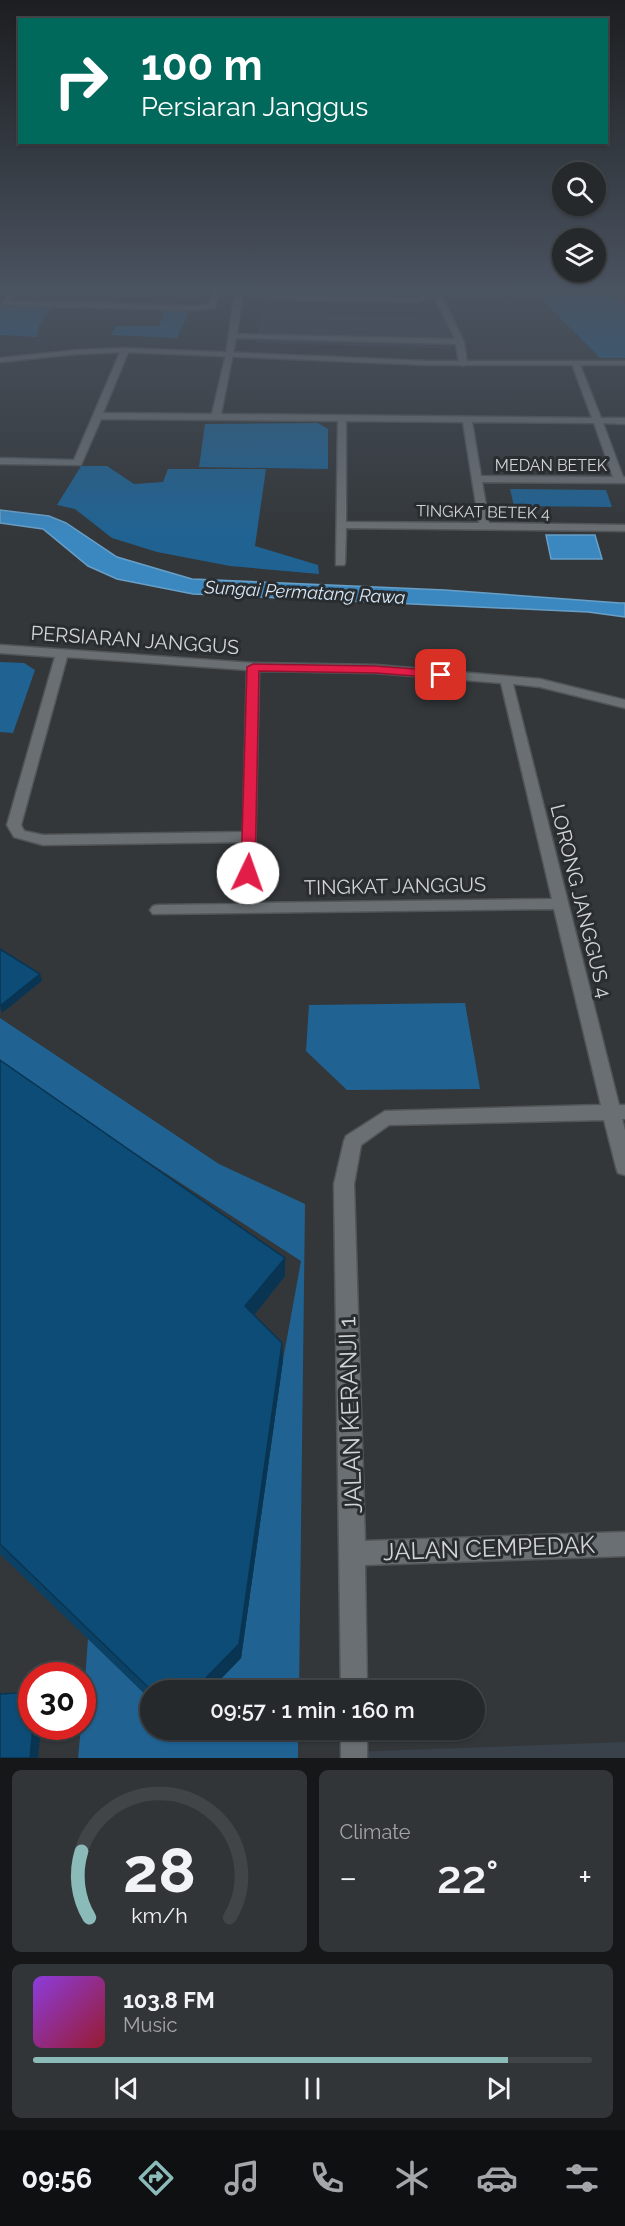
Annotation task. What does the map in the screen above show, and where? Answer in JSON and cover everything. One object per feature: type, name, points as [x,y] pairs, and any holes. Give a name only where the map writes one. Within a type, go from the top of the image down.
[{"type":"street","points":[[0,461],[78,463],[116,372]]},
{"type":"street","points":[[216,418],[226,372]]},
{"type":"street","points":[[579,372],[622,480]]},
{"type":"street","points":[[99,416],[625,421]]},
{"type":"street","points":[[340,563],[342,419]]},
{"type":"street","name":"MEDAN BETEK","points":[[467,420],[485,528]]},
{"type":"street","name":"MEDAN BETEK","points":[[477,479],[622,480]]},
{"type":"street","name":"TINGKAT BETEK 4","points":[[341,525],[625,528]]},
{"type":"street","name":"PERSIARAN JANGGUS","points":[[0,649],[253,667],[376,669],[506,680],[540,683],[625,704]]},
{"type":"street","points":[[62,654],[14,825],[20,834],[43,840],[250,837]]},
{"type":"street","points":[[246,909],[250,837],[253,667]]},
{"type":"street","name":"LORONG JANGGUS 4","points":[[506,680],[560,904],[618,1112],[625,1167]]},
{"type":"street","name":"TINGKAT JANGGUS","points":[[158,910],[560,904]]},
{"type":"street","name":"JALAN KERANJI 1","points":[[354,1680],[344,1184],[353,1142],[385,1118],[618,1112]]},
{"type":"street","name":"JALAN CEMPEDAK","points":[[353,1553],[625,1544]]},
{"type":"street","points":[[354,1740],[354,1758]]},
{"type":"shaded area","points":[[318,423],[328,429],[328,469],[199,467],[205,424]]},
{"type":"shaded area","points":[[81,466],[107,466],[134,484],[163,482],[168,469],[266,469],[255,546],[318,565],[319,574],[230,566],[157,552],[112,538],[75,509],[57,505]]},
{"type":"shaded area","points":[[510,489],[606,490],[612,507],[514,506]]},
{"type":"shaded area","points":[[0,662],[24,663],[35,670],[13,733],[0,732]]},
{"type":"shaded area","points":[[465,1003],[480,1089],[347,1090],[306,1051],[309,1005]]},
{"type":"shaded area","points":[[0,1018],[219,1164],[305,1204],[299,1680],[220,1680],[241,1658],[283,1360],[301,1261],[0,1066]]},
{"type":"shaded area","points":[[88,1638],[140,1689],[140,1740],[298,1740],[298,1758],[78,1758],[80,1740],[96,1740],[96,1662],[86,1662]]},
{"type":"shaded area","points":[[625,1742],[625,1758],[349,1758],[349,1752]]},
{"type":"water","name":"Sungai Permatang Rawa","points":[[0,510],[49,516],[66,523],[117,557],[192,579],[445,590],[625,603],[625,617],[588,612],[193,594],[117,579],[88,566],[43,529],[0,523]]},
{"type":"water","points":[[546,535],[595,535],[602,559],[551,559]]},
{"type":"building","points":[[0,949],[40,974],[0,1006]]},
{"type":"building","points":[[0,1060],[285,1258],[245,1306],[282,1343],[239,1644],[204,1680],[141,1680],[0,1544]]},
{"type":"building","points":[[18,1693],[18,1740],[32,1740],[30,1758],[0,1758],[0,1694]]},
{"type":"route","points":[[248,873],[253,667],[376,669],[441,675]]}]
